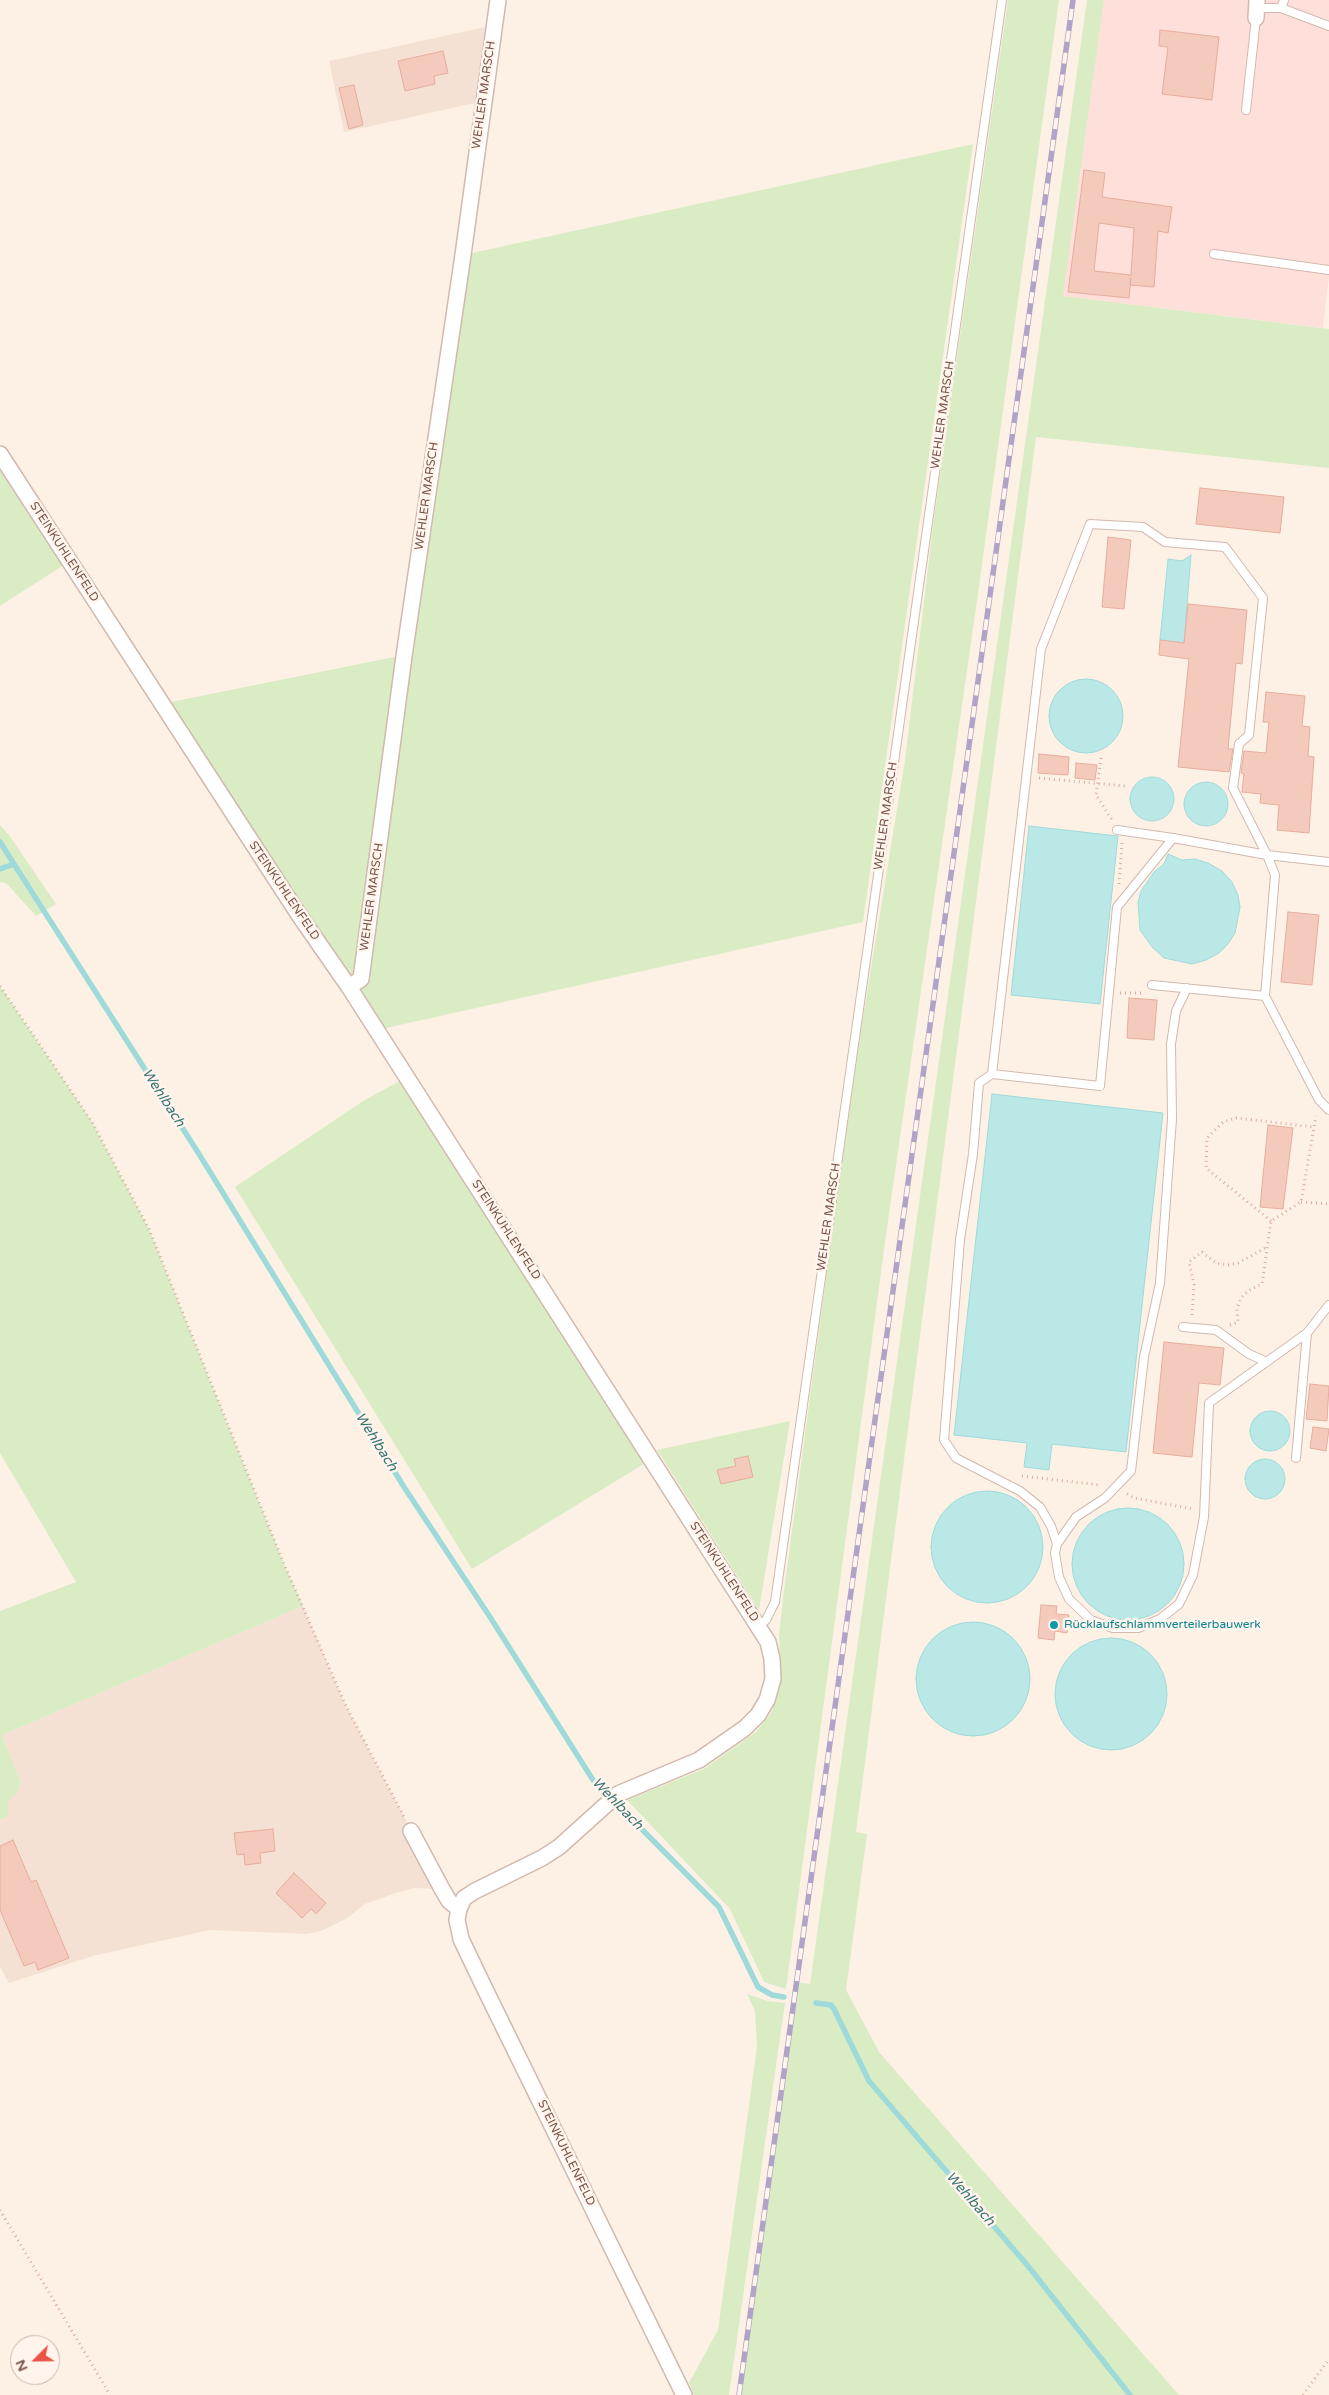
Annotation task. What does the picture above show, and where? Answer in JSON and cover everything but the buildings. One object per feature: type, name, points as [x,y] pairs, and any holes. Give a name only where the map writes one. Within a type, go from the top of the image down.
[{"type":"street","name":"WEHLER MARSCH","points":[[350,987],[361,978],[402,665],[463,255],[498,0]]},
{"type":"street","name":"STEINKUHLENFELD","points":[[0,454],[299,915],[350,987],[768,1642],[772,1659],[773,1680],[767,1700],[758,1715],[723,1745],[698,1760],[618,1794],[559,1847],[542,1858],[475,1890],[464,1898],[457,1920],[461,1939],[684,2395]]},
{"type":"street","points":[[411,1831],[449,1901],[459,1909]]},
{"type":"lane","name":"WEHLER MARSCH","points":[[759,1626],[766,1620],[775,1602],[1002,0]]},
{"type":"lane","points":[[1281,8],[1284,0]]},
{"type":"lane","points":[[1246,110],[1256,9],[1281,8],[1329,26]]},
{"type":"lane","points":[[1214,254],[1329,270]]},
{"type":"lane","points":[[992,1074],[1041,649],[1090,524],[1143,527],[1165,542],[1225,547],[1263,598],[1249,735],[1239,744],[1233,788],[1275,875],[1264,996],[1319,1100],[1329,1110]]},
{"type":"lane","points":[[1120,830],[1267,855],[1329,862]]},
{"type":"lane","points":[[1057,1544],[1051,1526],[1040,1507],[1020,1491],[956,1458],[944,1440],[960,1240],[973,1154],[979,1083],[992,1074],[1100,1086],[1117,907],[1173,838]]},
{"type":"lane","points":[[1152,985],[1264,996]]},
{"type":"lane","points":[[1187,988],[1176,1011],[1171,1044],[1172,1119],[1160,1282],[1144,1357],[1131,1471],[1105,1498],[1076,1518],[1057,1544],[1055,1553],[1059,1577],[1069,1599],[1091,1620],[1113,1628],[1138,1628],[1160,1619],[1179,1604],[1192,1575],[1204,1517],[1209,1404],[1307,1333],[1329,1305]]},
{"type":"lane","points":[[1187,1327],[1216,1330],[1249,1354],[1267,1362]]},
{"type":"lane","points":[[1296,1458],[1307,1333]]},
{"type":"path","points":[[1101,758],[1096,795],[1120,830],[1117,907]]},
{"type":"path","points":[[1026,777],[1125,786]]},
{"type":"path","points":[[1109,992],[1147,993],[1152,985]]},
{"type":"path","points":[[0,986],[92,1122],[149,1230],[284,1564],[345,1704],[411,1831]]},
{"type":"path","points":[[1302,1202],[1319,1100]]},
{"type":"path","points":[[1271,1221],[1206,1168],[1208,1138],[1223,1122],[1236,1118],[1314,1127]]},
{"type":"path","points":[[1216,1330],[1238,1322],[1237,1308],[1242,1297],[1248,1291],[1262,1284],[1271,1221],[1302,1202],[1329,1204]]},
{"type":"path","points":[[1187,1327],[1194,1285],[1189,1262],[1202,1252],[1216,1263],[1228,1265],[1238,1263],[1267,1247]]},
{"type":"path","points":[[0,2210],[110,2395]]},
{"type":"path","points":[[1303,2395],[1329,2358]]},
{"type":"shaded area","points":[[1104,0],[1329,0],[1329,275],[1323,328],[1062,296]]},
{"type":"shaded area","points":[[490,26],[479,102],[344,132],[329,61]]},
{"type":"shaded area","points":[[303,1606],[345,1704],[442,1889],[414,1888],[396,1893],[365,1904],[346,1919],[321,1931],[307,1934],[210,1930],[93,1956],[9,1983],[0,1967],[0,1820],[9,1816],[6,1803],[17,1793],[21,1782],[2,1735]]},
{"type":"green space","points":[[1008,0],[1059,0],[978,594],[885,1242],[786,1989],[764,1982],[730,1909],[627,1800],[704,1769],[756,1732],[772,1712],[781,1678],[779,1636],[783,1598],[852,1085],[905,760],[934,518]]},
{"type":"green space","points":[[1087,0],[1104,0],[1063,296],[1329,329],[1329,468],[1036,437],[856,1832],[867,1834],[846,1990],[879,2052],[1179,2395],[739,2395],[796,1982],[810,1984]]},
{"type":"green space","points":[[973,144],[863,922],[377,1030],[161,704],[404,655],[463,255]]},
{"type":"green space","points":[[0,454],[70,561],[0,606]]},
{"type":"green space","points":[[0,825],[9,835],[56,904],[36,916],[6,883],[0,882]]},
{"type":"green space","points":[[0,986],[92,1122],[149,1229],[284,1564],[303,1606],[2,1735],[21,1782],[17,1793],[7,1803],[9,1816],[0,1820],[0,1611],[76,1582],[0,1453]]},
{"type":"green space","points":[[407,1077],[652,1459],[472,1569],[235,1187],[363,1101]]},
{"type":"green space","points":[[790,1421],[759,1610],[657,1450]]},
{"type":"green space","points":[[747,1994],[768,2001],[785,2003],[729,2395],[694,2395],[689,2383],[718,2330],[757,2047],[755,2011]]},
{"type":"water","points":[[1191,555],[1184,643],[1160,640],[1168,559],[1182,561]]},
{"type":"water","points":[[1086,679],[1100,682],[1112,690],[1120,702],[1123,716],[1120,730],[1112,742],[1100,750],[1086,753],[1072,750],[1060,742],[1052,730],[1049,716],[1052,702],[1060,690],[1072,682]]},
{"type":"water","points":[[1148,777],[1156,777],[1168,783],[1174,799],[1168,815],[1156,821],[1148,821],[1136,815],[1130,803],[1130,795],[1136,783]]},
{"type":"water","points":[[1202,782],[1210,782],[1222,788],[1228,804],[1222,820],[1210,826],[1202,826],[1190,820],[1184,808],[1184,800],[1190,788]]},
{"type":"water","points":[[1029,826],[1118,836],[1100,1004],[1011,995]]},
{"type":"water","points":[[1168,854],[1182,860],[1195,859],[1208,863],[1222,871],[1232,882],[1238,895],[1240,907],[1235,933],[1219,953],[1206,960],[1192,964],[1164,958],[1152,947],[1140,930],[1138,902],[1141,891],[1154,872],[1164,864]]},
{"type":"water","points":[[992,1094],[1163,1113],[1126,1452],[1052,1444],[1049,1470],[1024,1467],[1027,1443],[954,1435]]},
{"type":"water","points":[[1274,1411],[1281,1414],[1287,1420],[1290,1431],[1289,1439],[1281,1448],[1274,1451],[1266,1451],[1259,1448],[1251,1439],[1250,1427],[1253,1420],[1262,1412]]},
{"type":"water","points":[[1269,1459],[1276,1462],[1282,1468],[1285,1479],[1284,1487],[1276,1496],[1269,1499],[1261,1499],[1254,1496],[1246,1487],[1245,1475],[1248,1468],[1257,1460]]},
{"type":"water","points":[[987,1491],[1009,1495],[1027,1507],[1039,1525],[1043,1547],[1039,1569],[1027,1587],[1009,1599],[987,1603],[965,1599],[947,1587],[935,1569],[931,1547],[935,1525],[947,1507],[965,1495]]},
{"type":"water","points":[[1128,1508],[1150,1512],[1168,1524],[1180,1542],[1184,1564],[1180,1586],[1168,1604],[1150,1616],[1128,1620],[1106,1616],[1088,1604],[1076,1586],[1072,1564],[1076,1542],[1088,1524],[1106,1512]]},
{"type":"water","points":[[973,1622],[995,1627],[1013,1639],[1025,1657],[1030,1679],[1025,1701],[1013,1719],[995,1731],[973,1736],[951,1731],[933,1719],[921,1701],[916,1679],[921,1657],[933,1639],[951,1627]]},
{"type":"water","points":[[1111,1638],[1133,1642],[1151,1654],[1163,1672],[1167,1694],[1163,1716],[1151,1734],[1133,1746],[1111,1750],[1089,1746],[1071,1734],[1059,1716],[1055,1694],[1059,1672],[1071,1654],[1089,1642]]},
{"type":"waterway","points":[[0,842],[14,864]]},
{"type":"waterway","name":"Wehlbach","points":[[0,869],[14,864],[199,1154],[404,1487],[490,1617],[593,1780],[719,1907],[758,1987],[772,1995],[784,1997]]},
{"type":"waterway","name":"Wehlbach","points":[[816,2003],[831,2005],[869,2081],[1028,2266],[1130,2395]]},
{"type":"railway","points":[[739,2395],[1073,0]]},
{"type":"place","name":"Rücklaufschlammverteilerbauwerk","points":[[1054,1625]]}]
